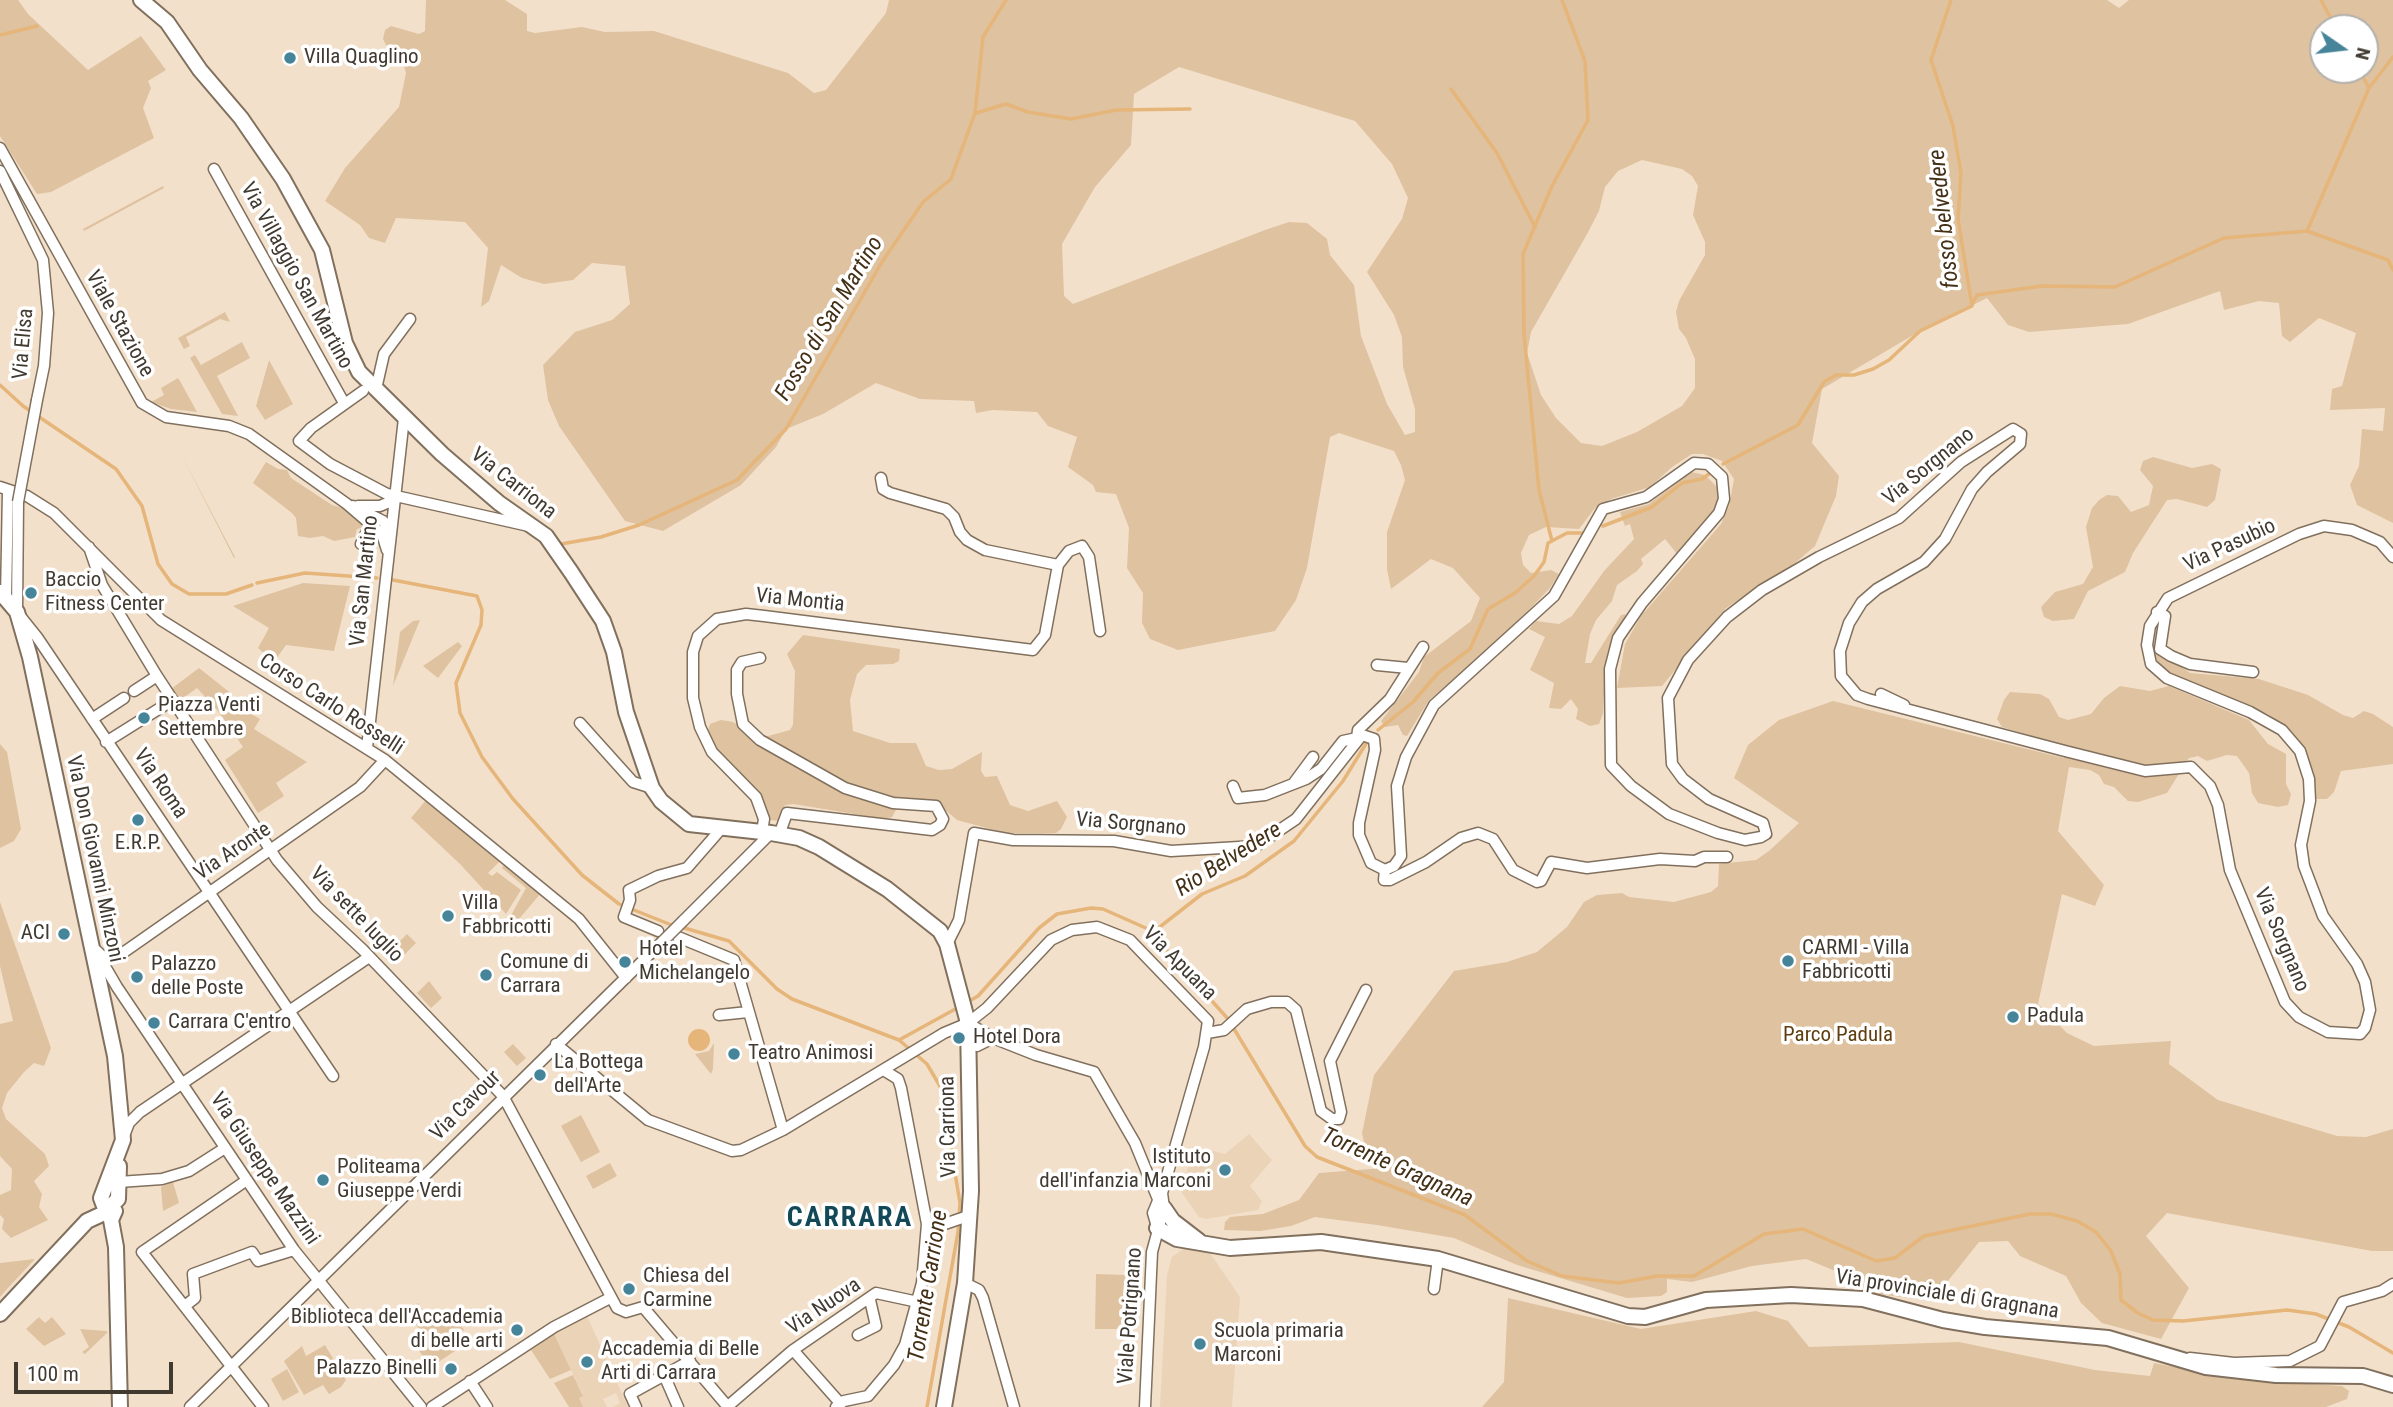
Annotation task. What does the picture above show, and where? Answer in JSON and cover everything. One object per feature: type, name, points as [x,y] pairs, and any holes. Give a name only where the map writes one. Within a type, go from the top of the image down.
[{"type":"main road","name":"Via Carriona","points":[[141,0],[167,22],[200,70],[241,118],[283,179],[322,250],[345,344],[369,390],[489,495],[555,547],[603,621],[614,652],[625,708],[652,788],[675,815],[689,824],[799,838],[819,847],[887,889],[940,931],[947,944],[973,1050],[965,1283],[944,1407]]},
{"type":"main road","name":"Via Roma","points":[[3,595],[17,612]]},
{"type":"main road","name":"Via Don Giovanni Minzoni","points":[[17,612],[30,657],[115,1056],[123,1140],[101,1198],[106,1213]]},
{"type":"main road","name":"Via Don Giovanni Minzoni","points":[[106,1213],[118,1199],[118,1158]]},
{"type":"main road","points":[[1161,1200],[1180,1227],[1206,1245]]},
{"type":"main road","points":[[0,1314],[87,1221],[106,1213],[114,1235],[120,1407]]},
{"type":"main road","name":"Via provinciale di Gragnana","points":[[1157,1228],[1177,1238],[1230,1248],[1321,1242],[1438,1259],[1628,1316],[1645,1317],[1706,1300],[1791,1295],[1863,1299],[1943,1320],[1985,1327],[2108,1338],[2206,1367],[2276,1375],[2363,1376],[2393,1385]]},
{"type":"street","name":"Viale Stazione","points":[[0,148],[142,403],[166,417],[240,429],[347,504]]},
{"type":"street","name":"Via Villaggio San Martino","points":[[214,169],[344,403]]},
{"type":"street","name":"Via Elisa","points":[[0,171],[43,260],[48,313],[44,366],[18,502],[17,612]]},
{"type":"street","points":[[410,319],[384,354],[369,390],[344,403],[311,428],[299,441],[330,464],[394,498],[533,527]]},
{"type":"street","name":"Via San Martino","points":[[367,748],[404,418]]},
{"type":"street","name":"Via Sorgnano","points":[[1385,870],[1394,866],[1401,856],[1397,786],[1401,772],[1434,705],[1554,596],[1603,509],[1646,497],[1694,463],[1707,464],[1722,477],[1724,499],[1720,513],[1642,603],[1618,638],[1610,669],[1610,754],[1617,773],[1669,814],[1695,826],[1745,840],[1766,834],[1763,823],[1709,799],[1683,779],[1672,764],[1668,698],[1688,660],[1727,617],[1762,590],[1826,553],[1899,518],[1961,462],[2006,431],[2016,430],[2022,438],[2020,444],[1987,472],[1972,489],[1945,539],[1924,562],[1877,589],[1862,602],[1849,623],[1839,663],[1847,686],[1868,699],[2144,771],[2191,767],[2210,786],[2218,805],[2230,870],[2285,1002],[2299,1017],[2328,1031],[2360,1034],[2365,1028],[2370,1010],[2365,982],[2357,964],[2323,916],[2304,866],[2301,845],[2310,801],[2309,779],[2300,751],[2282,730],[2250,712],[2167,678],[2151,664],[2147,655],[2147,636],[2157,612]]},
{"type":"street","points":[[881,478],[883,489],[890,493],[946,509],[954,517],[960,532],[967,540],[985,550],[1058,565],[1069,551],[1082,546],[1089,558],[1100,631]]},
{"type":"street","points":[[3,595],[4,489]]},
{"type":"street","name":"Corso Carlo Rosselli","points":[[4,489],[44,505],[161,620],[386,760],[579,919],[626,978]]},
{"type":"street","points":[[363,507],[378,491]]},
{"type":"street","points":[[347,504],[380,506],[394,498]]},
{"type":"street","points":[[347,504],[382,534],[387,552]]},
{"type":"street","points":[[347,504],[377,517],[390,530]]},
{"type":"street","points":[[361,544],[370,525]]},
{"type":"street","name":"Via Pasubio","points":[[2157,612],[2168,598],[2189,585],[2298,534],[2324,526],[2353,530],[2373,538],[2393,557]]},
{"type":"street","name":"Via sette luglio","points":[[89,547],[102,585],[270,851],[317,906],[503,1096],[610,1298]]},
{"type":"street","name":"Via Montia","points":[[771,833],[756,797],[712,752],[699,727],[691,677],[693,652],[703,630],[717,619],[746,614],[1033,650],[1045,635],[1058,565]]},
{"type":"street","name":"Via Roma","points":[[17,612],[333,1076]]},
{"type":"street","points":[[2157,612],[2165,616],[2160,649],[2190,664],[2253,672]]},
{"type":"street","points":[[1360,736],[1359,730],[1402,684],[1408,668],[1423,646]]},
{"type":"street","points":[[760,658],[742,662],[737,670],[737,694],[743,724],[760,740],[845,789],[893,803],[936,806],[943,819],[940,825],[932,830],[787,813],[771,833]]},
{"type":"street","points":[[1377,665],[1408,668]]},
{"type":"street","points":[[134,691],[157,676]]},
{"type":"street","points":[[1881,694],[1909,710]]},
{"type":"street","points":[[92,719],[124,698]]},
{"type":"street","points":[[106,742],[173,700]]},
{"type":"street","name":"Via Carriona","points":[[580,723],[633,782],[652,788]]},
{"type":"street","points":[[1233,786],[1238,798],[1245,798],[1292,784],[1321,769],[1343,741],[1360,736],[1374,738],[1375,750],[1359,823],[1359,835],[1371,863],[1385,870],[1384,880],[1390,880],[1426,862],[1461,838],[1478,833],[1493,839],[1513,870],[1537,882],[1541,881],[1551,862],[1587,868],[1660,859],[1695,861],[1704,857],[1727,857]]},
{"type":"street","name":"Via Sorgnano","points":[[947,944],[958,920],[974,834],[980,832],[1013,840],[1114,841],[1171,851],[1256,846],[1296,819],[1360,736]]},
{"type":"street","points":[[1292,784],[1314,757]]},
{"type":"street","name":"Via Aronte","points":[[93,946],[102,956],[117,957],[360,787],[386,760]]},
{"type":"street","points":[[661,935],[626,919],[629,891],[658,876],[687,868],[720,828]]},
{"type":"street","name":"Via Cavour","points":[[190,1407],[503,1096],[626,978],[661,935],[683,921],[771,833]]},
{"type":"street","name":"Via Apuana","points":[[556,1044],[648,1120],[732,1151],[783,1130],[987,1008],[1051,940],[1072,930],[1097,927],[1130,940],[1208,1021],[1207,1033],[1224,1030],[1243,1012],[1271,1002],[1287,1002],[1296,1010],[1321,1111],[1332,1119],[1339,1119],[1341,1112],[1330,1061],[1366,990]]},
{"type":"street","points":[[678,937],[734,960],[783,1130]]},
{"type":"street","name":"Via Giuseppe Mazzini","points":[[93,946],[294,1250],[421,1407]]},
{"type":"street","points":[[123,1140],[131,1121],[285,1006],[369,957]]},
{"type":"street","points":[[719,1015],[748,1012]]},
{"type":"street","points":[[967,1018],[993,1038],[1036,1055],[1094,1072],[1135,1143],[1161,1200]]},
{"type":"street","name":"Viale Potrignano","points":[[1145,1407],[1152,1252],[1161,1200],[1207,1033]]},
{"type":"street","points":[[973,1050],[993,1038]]},
{"type":"street","points":[[793,1350],[838,1405],[868,1396],[904,1350],[918,1302],[927,1230],[901,1088],[898,1079],[885,1071]]},
{"type":"street","points":[[119,1182],[162,1179],[189,1171],[226,1148]]},
{"type":"street","points":[[247,1180],[142,1252],[263,1407]]},
{"type":"street","points":[[927,1230],[968,1216]]},
{"type":"street","points":[[186,1305],[195,1298],[193,1274],[253,1252],[258,1261],[294,1250]]},
{"type":"street","points":[[1434,1289],[1438,1259]]},
{"type":"street","points":[[965,1283],[979,1290],[983,1298],[1014,1407]]},
{"type":"street","name":"Via provinciale di Gragnana","points":[[2187,1362],[2192,1357],[2234,1363],[2290,1361],[2320,1346],[2339,1307],[2350,1298],[2382,1291],[2393,1284]]},
{"type":"street","name":"Via Nuova","points":[[728,1407],[793,1350],[846,1312],[870,1300],[876,1293],[918,1302]]},
{"type":"street","points":[[432,1407],[554,1327],[610,1298],[617,1308],[626,1312],[643,1312],[690,1361],[728,1407]]},
{"type":"street","points":[[858,1335],[876,1325],[870,1300]]},
{"type":"street","points":[[636,1407],[630,1394],[690,1361]]},
{"type":"street","points":[[664,1376],[678,1407]]},
{"type":"street","points":[[470,1381],[487,1407]]},
{"type":"shaded area","points":[[699,1029],[709,1036],[710,1040],[703,1050],[699,1051],[689,1044],[688,1040],[695,1030]]},
{"type":"shaded area","name":"Istituto dell'infanzia Marconi","points":[[1249,1134],[1272,1160],[1250,1186],[1262,1201],[1258,1210],[1206,1219],[1199,1217],[1182,1193],[1193,1146],[1225,1154]]},
{"type":"shaded area","name":"Scuola primaria Marconi","points":[[1186,1247],[1208,1250],[1240,1297],[1232,1407],[1160,1407],[1167,1275],[1172,1257]]},
{"type":"shaded area","name":"Accademia di Belle Arti di Carrara","points":[[587,1316],[628,1407],[613,1407],[620,1403],[616,1393],[603,1399],[607,1407],[583,1407],[579,1398],[583,1395],[554,1334]]},
{"type":"green space","points":[[0,0],[18,0],[28,14],[88,70],[141,36],[166,70],[148,81],[151,88],[143,108],[154,138],[51,192],[37,194],[0,136]]},
{"type":"green space","points":[[426,0],[505,0],[527,14],[527,31],[535,33],[582,27],[605,32],[654,31],[788,73],[814,93],[826,90],[886,13],[889,0],[2107,0],[2119,8],[2129,0],[2393,0],[2393,523],[2357,505],[2350,485],[2359,466],[2362,429],[2383,431],[2385,408],[2330,410],[2332,389],[2342,386],[2356,333],[2319,318],[2290,342],[2282,336],[2279,303],[2259,301],[2224,310],[2220,291],[2128,324],[2029,332],[2008,325],[1987,298],[1920,331],[1822,389],[1812,443],[1839,476],[1836,496],[1815,546],[1788,569],[1726,608],[1662,686],[1617,688],[1625,644],[1641,616],[1721,524],[1729,506],[1734,479],[1722,461],[1703,454],[1692,454],[1672,467],[1650,487],[1611,499],[1595,508],[1579,529],[1546,527],[1529,535],[1521,553],[1523,565],[1531,573],[1551,570],[1559,574],[1550,588],[1498,642],[1429,700],[1407,736],[1403,735],[1398,725],[1385,727],[1381,721],[1419,672],[1424,657],[1471,621],[1480,598],[1453,568],[1431,559],[1391,589],[1387,569],[1387,532],[1405,480],[1401,465],[1394,451],[1339,433],[1330,437],[1307,568],[1296,600],[1275,631],[1178,650],[1150,639],[1142,623],[1143,593],[1127,568],[1129,528],[1116,494],[1096,492],[1093,485],[1068,467],[1077,437],[1048,426],[1037,412],[993,410],[976,413],[974,401],[920,399],[876,383],[823,414],[786,429],[776,447],[741,485],[663,531],[625,521],[559,426],[548,400],[543,365],[575,332],[612,320],[630,304],[625,266],[592,263],[573,280],[544,284],[522,278],[501,265],[489,301],[481,307],[488,248],[465,222],[396,218],[385,243],[369,238],[360,225],[325,201],[345,168],[399,107],[406,73],[404,66],[389,59],[389,51],[383,39],[385,30],[391,26],[419,34],[425,31]],"holes":[[[1179,67],[1355,121],[1392,164],[1408,198],[1402,219],[1367,272],[1394,315],[1402,337],[1403,367],[1415,409],[1415,432],[1405,435],[1387,404],[1361,336],[1354,285],[1330,255],[1327,239],[1307,223],[1289,222],[1265,230],[1073,304],[1064,296],[1062,244],[1095,187],[1131,145],[1134,94]],[[1642,160],[1682,169],[1692,176],[1698,186],[1693,215],[1705,242],[1705,255],[1679,301],[1676,312],[1679,329],[1695,359],[1695,388],[1682,406],[1637,432],[1602,446],[1581,443],[1556,418],[1541,395],[1527,353],[1531,332],[1599,211],[1605,187],[1618,171]]]},
{"type":"green space","points":[[163,186],[164,188],[84,231],[83,229]]},
{"type":"green space","points":[[225,312],[230,322],[220,319],[186,337],[190,346],[184,349],[178,338]]},
{"type":"green space","points":[[242,342],[250,358],[217,376],[238,416],[222,414],[190,358],[195,355],[201,365]]},
{"type":"green space","points":[[269,360],[293,404],[265,420],[256,406]]},
{"type":"green space","points":[[178,378],[197,412],[171,409],[151,402],[164,395],[161,388]]},
{"type":"green space","points":[[181,454],[235,557],[234,558]]},
{"type":"green space","points":[[2153,457],[2192,468],[2212,464],[2221,469],[2215,500],[2207,507],[2177,499],[2167,500],[2133,553],[2125,572],[2088,591],[2074,619],[2053,621],[2044,617],[2041,607],[2055,592],[2083,584],[2093,567],[2086,527],[2092,508],[2099,500],[2107,495],[2118,496],[2131,512],[2149,505],[2153,486],[2140,470],[2143,461]]},
{"type":"green space","points":[[266,462],[278,469],[287,470],[291,478],[332,505],[346,509],[365,522],[364,527],[357,529],[355,537],[334,541],[323,536],[298,536],[296,518],[292,513],[253,483]]},
{"type":"green space","points":[[1691,472],[1705,475],[1718,488],[1718,503],[1709,519],[1678,555],[1665,539],[1641,559],[1643,564],[1637,571],[1617,585],[1612,601],[1596,620],[1590,634],[1585,663],[1591,663],[1621,615],[1626,614],[1610,649],[1605,675],[1603,714],[1599,724],[1590,726],[1576,719],[1578,709],[1571,699],[1561,709],[1549,708],[1554,683],[1530,670],[1545,637],[1529,629],[1536,621],[1559,624],[1572,616],[1604,571],[1634,539],[1630,524],[1625,526],[1620,512],[1649,504]]},
{"type":"green space","points":[[303,583],[350,586],[334,651],[286,645],[274,662],[258,648],[269,628],[233,606]]},
{"type":"green space","points":[[420,620],[393,686],[400,632],[413,621]]},
{"type":"green space","points":[[803,635],[900,649],[899,661],[893,664],[866,665],[857,674],[850,700],[853,731],[890,743],[916,743],[926,766],[939,770],[952,769],[982,752],[981,771],[985,777],[997,776],[1010,805],[1028,811],[1057,801],[1067,817],[1061,829],[1056,833],[1005,833],[957,820],[937,803],[898,806],[892,817],[885,819],[793,804],[785,805],[779,821],[770,820],[760,796],[720,755],[708,730],[710,724],[721,720],[733,722],[755,735],[768,736],[790,730],[793,725],[795,671],[787,654]]},
{"type":"green space","points":[[458,642],[462,646],[438,678],[423,666]]},
{"type":"green space","points":[[2157,650],[2190,673],[2259,679],[2308,695],[2343,715],[2353,718],[2364,711],[2373,714],[2393,727],[2393,764],[2341,771],[2334,792],[2327,799],[2316,799],[2306,749],[2292,732],[2268,714],[2178,679],[2159,665],[2154,652]]},
{"type":"green space","points":[[199,668],[233,695],[230,702],[260,719],[254,729],[307,762],[276,783],[284,796],[258,813],[225,760],[243,747],[218,711],[197,688],[179,701],[171,689]]},
{"type":"green space","name":"Parco Padula","points":[[2120,686],[2150,691],[2169,686],[2249,720],[2268,744],[2286,754],[2286,784],[2291,794],[2288,805],[2278,807],[2258,803],[2252,793],[2249,773],[2237,756],[2227,755],[2207,761],[2198,756],[2189,758],[2167,793],[2138,802],[2128,801],[2090,770],[2069,767],[2058,831],[2104,885],[2095,906],[2062,894],[2038,1004],[2067,1033],[2094,1046],[2171,1041],[2169,1064],[2218,1100],[2337,1136],[2366,1137],[2393,1129],[2393,1251],[2372,1251],[2167,1213],[2146,1236],[2189,1288],[2161,1339],[2102,1323],[2081,1303],[2066,1276],[2020,1256],[2008,1241],[1979,1242],[1932,1301],[1870,1293],[1850,1277],[1806,1259],[1752,1266],[1692,1282],[1667,1279],[1667,1292],[1661,1296],[1627,1298],[1517,1265],[1454,1238],[1377,1225],[1315,1217],[1291,1226],[1260,1231],[1224,1230],[1225,1222],[1230,1217],[1263,1214],[1299,1200],[1319,1173],[1384,1168],[1367,1156],[1362,1133],[1374,1075],[1454,971],[1507,962],[1537,952],[1567,927],[1584,902],[1597,895],[1622,893],[1629,897],[1674,902],[1711,892],[1718,886],[1719,864],[1756,860],[1769,851],[1799,823],[1734,778],[1748,745],[1779,720],[1833,701],[2064,758],[2065,746],[2002,727],[1997,719],[2010,692],[2040,694],[2049,699],[2059,717],[2068,720],[2091,714],[2104,698]]},
{"type":"green space","points":[[0,744],[7,752],[21,829],[14,841],[0,848]]},
{"type":"green space","points":[[426,800],[500,861],[488,873],[492,876],[497,872],[521,890],[506,914],[460,864],[411,818]]},
{"type":"green space","points":[[504,864],[541,893],[514,925],[509,919],[526,888],[502,868]]},
{"type":"green space","points":[[0,902],[51,1048],[44,1066],[34,1063],[24,1072],[7,1093],[2,1108],[6,1119],[45,1154],[49,1166],[34,1181],[42,1194],[39,1207],[48,1220],[11,1238],[2,1229],[4,1219],[0,1215],[0,1195],[11,1190],[12,1169],[0,1156],[0,1024],[13,1021],[0,966]]},
{"type":"green space","points":[[407,934],[416,943],[394,965],[385,956]]},
{"type":"green space","points":[[429,981],[442,998],[431,1008],[417,993]]},
{"type":"green space","points":[[714,1043],[711,1074],[695,1054],[709,1051]]},
{"type":"green space","points":[[513,1044],[526,1058],[517,1066],[504,1052]]},
{"type":"green space","points":[[581,1115],[600,1152],[581,1162],[561,1126]]},
{"type":"green space","points":[[610,1163],[617,1176],[593,1189],[586,1176]]},
{"type":"green space","points":[[173,1182],[179,1203],[163,1211],[161,1187]]},
{"type":"green space","points":[[35,1259],[7,1289],[0,1297],[0,1263]]},
{"type":"green space","points":[[1096,1274],[1126,1275],[1125,1329],[1095,1329]]},
{"type":"green space","points":[[1508,1298],[1641,1329],[1756,1311],[1788,1321],[1809,1347],[1959,1342],[2095,1370],[2150,1376],[2154,1363],[2234,1379],[2342,1386],[2349,1391],[2347,1399],[2326,1407],[1482,1407],[1504,1382]]},
{"type":"green space","points":[[418,1303],[430,1322],[446,1311],[451,1312],[464,1330],[452,1340],[458,1349],[431,1367],[409,1337],[419,1329],[407,1310]]},
{"type":"green space","points":[[39,1317],[45,1323],[52,1317],[66,1334],[44,1346],[26,1329]]},
{"type":"green space","points":[[80,1329],[108,1332],[85,1354],[82,1352],[89,1347]]},
{"type":"green space","points":[[554,1334],[571,1370],[550,1379],[531,1350]]},
{"type":"green space","points":[[325,1345],[346,1380],[341,1387],[329,1394],[323,1385],[304,1395],[284,1361],[302,1346],[306,1356]]},
{"type":"green space","points":[[287,1369],[299,1392],[283,1401],[271,1379]]},
{"type":"green space","points":[[573,1375],[583,1396],[579,1398],[583,1407],[569,1407],[554,1383]]},
{"type":"waterway","name":"Fosso di San Martino","points":[[561,544],[601,537],[639,525],[737,480],[786,429],[882,262],[923,202],[951,179],[975,113],[983,37],[1006,0]]},
{"type":"waterway","points":[[1552,541],[1539,490],[1524,334],[1523,254],[1552,186],[1588,120],[1585,61],[1562,0]]},
{"type":"waterway","name":"fosso belvedere","points":[[1723,464],[1798,425],[1824,382],[1836,375],[1854,375],[1873,369],[1889,360],[1920,331],[1972,306],[1958,219],[1961,173],[1953,126],[1931,60],[1951,0]]},
{"type":"waterway","points":[[2321,0],[2328,14]]},
{"type":"waterway","points":[[0,35],[37,26]]},
{"type":"waterway","points":[[2307,231],[2369,88],[2393,57]]},
{"type":"waterway","points":[[2367,84],[2369,88]]},
{"type":"waterway","points":[[1451,89],[1497,153],[1535,227]]},
{"type":"waterway","points":[[976,113],[1006,104],[1028,112],[1071,119],[1116,110],[1190,109]]},
{"type":"waterway","points":[[1972,305],[1977,295],[2042,286],[2115,287],[2224,238],[2307,231],[2388,260],[2393,270]]},
{"type":"waterway","name":"Torrente Carrione","points":[[0,385],[23,406],[116,469],[142,506],[158,564],[172,584],[189,594],[226,594],[252,585]]},
{"type":"waterway","name":"Rio Belvedere","points":[[1603,526],[1652,507],[1682,483],[1702,479],[1709,474]]},
{"type":"waterway","name":"Rio Belvedere","points":[[1378,730],[1413,702],[1438,673],[1470,649],[1488,609],[1515,593],[1534,576],[1544,562],[1548,543],[1567,533],[1583,533]]},
{"type":"waterway","name":"Torrente Carrione","points":[[257,583],[305,573],[377,578]]},
{"type":"waterway","name":"Torrente Carrione","points":[[393,580],[477,596],[482,610],[481,625],[456,683],[460,713],[482,757],[513,799],[582,875],[619,904],[674,926]]},
{"type":"waterway","name":"Rio Belvedere","points":[[1152,933],[1202,894],[1245,876],[1294,841],[1343,781],[1367,742]]},
{"type":"waterway","name":"Torrente Gragnana","points":[[966,1003],[978,996],[1039,928],[1057,914],[1091,908],[1103,909],[1148,929],[1228,1019],[1305,1146],[1317,1157],[1465,1215],[1527,1261],[1562,1276],[1619,1283],[1657,1276],[1694,1276],[1764,1234],[1803,1229],[1876,1261],[1895,1258],[1924,1236],[2030,1214],[2051,1214],[2077,1221],[2096,1232],[2111,1251],[2120,1274],[2121,1300],[2153,1320],[2183,1321],[2287,1310],[2316,1314],[2349,1327],[2393,1353]]},
{"type":"waterway","name":"Torrente Carrione","points":[[681,927],[729,941],[777,989],[792,999],[899,1040],[927,1064],[941,1088],[960,1203],[958,1232],[927,1407]]},
{"type":"waterway","name":"Torrente Gragnana","points":[[899,1040],[959,1007]]},
{"type":"place","name":"Villa Quaglino","points":[[290,58]]},
{"type":"place","name":"Baccio Fitness Center","points":[[31,593]]},
{"type":"place","name":"Piazza Venti Settembre","points":[[144,718]]},
{"type":"place","name":"E.R.P.","points":[[138,820]]},
{"type":"place","name":"Villa Fabbricotti","points":[[448,916]]},
{"type":"place","name":"ACI","points":[[64,934]]},
{"type":"place","name":"CARMI - Villa Fabbricotti","points":[[1788,961]]},
{"type":"place","name":"Hotel Michelangelo","points":[[625,962]]},
{"type":"place","name":"Comune di Carrara","points":[[486,975]]},
{"type":"place","name":"Palazzo delle Poste","points":[[137,977]]},
{"type":"place","name":"Padula","points":[[2013,1017]]},
{"type":"place","name":"Carrara C'entro","points":[[154,1023]]},
{"type":"place","name":"Hotel Dora","points":[[959,1038]]},
{"type":"place","name":"Teatro Animosi","points":[[734,1054]]},
{"type":"place","name":"La Bottega dell'Arte","points":[[540,1075]]},
{"type":"place","name":"Istituto dell'infanzia Marconi","points":[[1225,1170]]},
{"type":"place","name":"Politeama Giuseppe Verdi","points":[[323,1180]]},
{"type":"place","name":"Chiesa del Carmine","points":[[629,1289]]},
{"type":"place","name":"Biblioteca dell'Accademia di belle arti","points":[[517,1330]]},
{"type":"place","name":"Scuola primaria Marconi","points":[[1200,1344]]},
{"type":"place","name":"Accademia di Belle Arti di Carrara","points":[[587,1362]]},
{"type":"place","name":"Palazzo Binelli","points":[[451,1369]]},
{"type":"district","name":"CARRARA","points":[[850,1219]]}]
